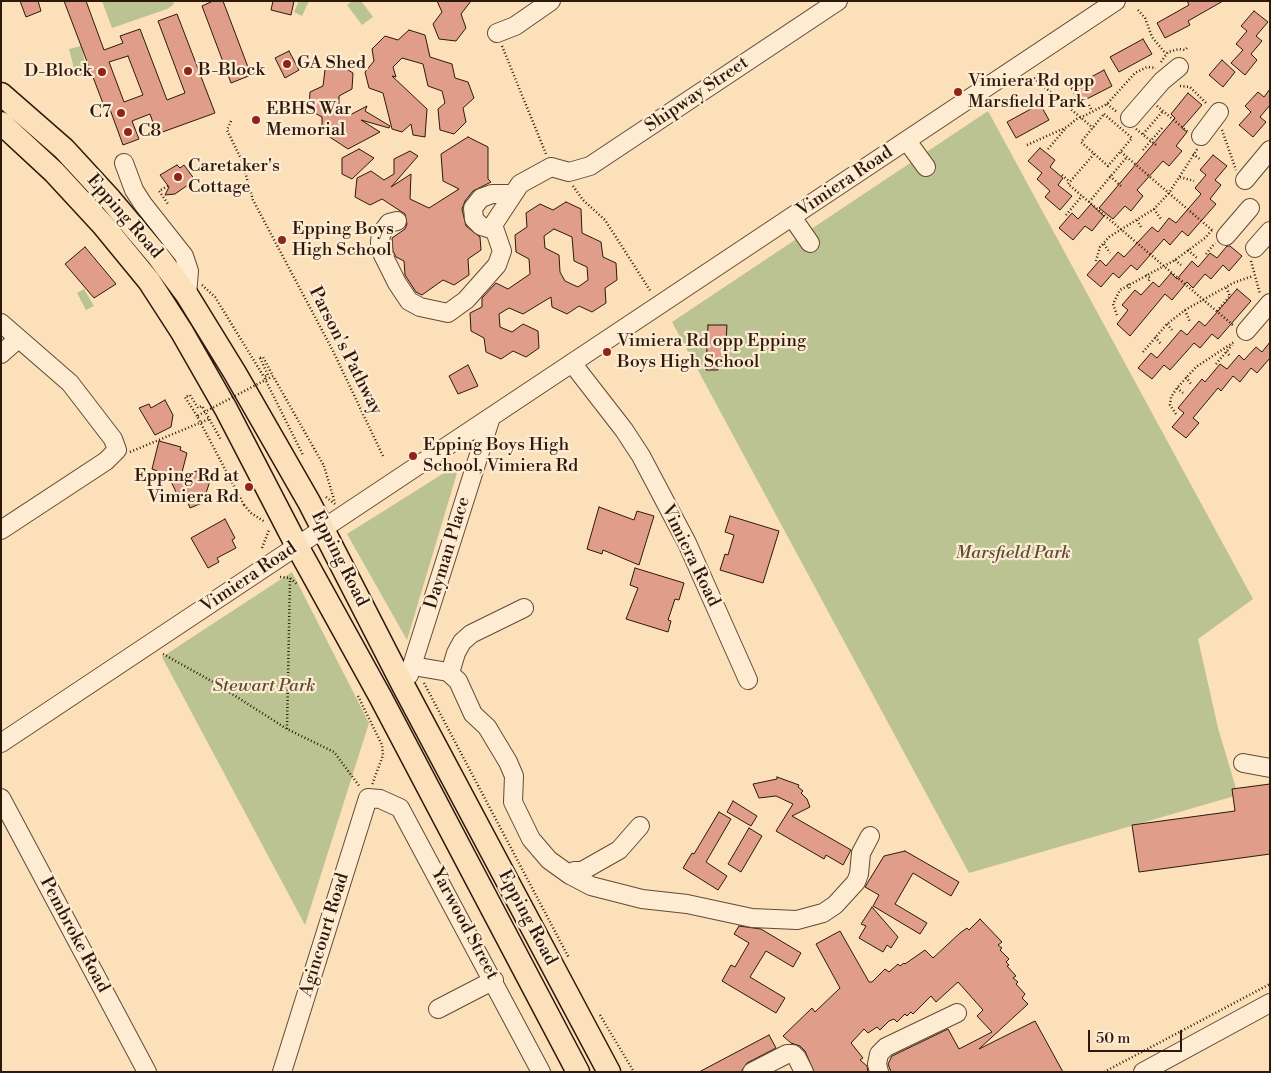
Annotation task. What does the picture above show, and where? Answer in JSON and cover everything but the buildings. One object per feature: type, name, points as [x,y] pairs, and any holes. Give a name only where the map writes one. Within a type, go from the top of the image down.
[{"type":"main road","name":"Epping Road","points":[[1,94],[64,149],[110,198],[187,295],[236,373],[322,528],[414,685],[609,1072]]},
{"type":"main road","name":"Epping Road","points":[[1,123],[79,198],[126,251],[182,332],[226,409],[297,546],[382,698],[578,1072]]},
{"type":"street","points":[[496,33],[515,26],[551,1]]},
{"type":"street","name":"Shipway Street","points":[[512,194],[520,184],[551,168],[569,172],[590,166],[838,1]]},
{"type":"street","name":"Vimiera Road","points":[[1,743],[1116,1]]},
{"type":"street","points":[[1130,118],[1163,74],[1179,67]]},
{"type":"street","points":[[1195,134],[1218,115]]},
{"type":"street","points":[[908,141],[926,167]]},
{"type":"street","points":[[1241,177],[1270,150]]},
{"type":"street","points":[[124,163],[134,190],[184,256],[189,271],[187,295]]},
{"type":"street","points":[[397,220],[389,223],[381,234],[380,249],[397,284],[409,301],[420,307],[448,313],[466,300],[497,265],[502,251],[494,230],[496,219],[503,213],[512,194],[492,194],[481,198],[473,208],[474,219],[481,226],[494,230]]},
{"type":"street","points":[[1218,233],[1250,208]]},
{"type":"street","points":[[792,217],[810,243]]},
{"type":"street","points":[[1253,251],[1270,231]]},
{"type":"street","points":[[1239,335],[1268,306]]},
{"type":"street","points":[[1,324],[70,383],[113,439],[117,450],[106,461],[1,530]]},
{"type":"street","points":[[1,354],[18,339]]},
{"type":"street","name":"Vimiera Road","points":[[572,363],[624,430],[641,456],[687,543],[748,680]]},
{"type":"street","name":"Dayman Place","points":[[414,685],[413,666],[490,417]]},
{"type":"street","points":[[450,673],[456,653],[462,642],[471,634],[524,608]]},
{"type":"street","points":[[413,666],[450,673],[458,681],[473,714],[490,732],[513,772],[513,802],[531,839],[548,860],[591,886],[642,899],[687,904],[752,918],[797,920],[823,913],[835,905],[856,882],[859,874],[861,853],[870,836]]},
{"type":"street","points":[[1243,763],[1270,768]]},
{"type":"street","name":"Pembroke Road","points":[[1,798],[147,1072]]},
{"type":"street","name":"Yarwood Street","points":[[368,798],[380,799],[400,808],[494,980],[541,1072]]},
{"type":"street","name":"Agincourt Road","points":[[282,1072],[368,798]]},
{"type":"street","points":[[570,875],[574,871],[590,868],[619,850],[640,826]]},
{"type":"street","points":[[438,1009],[494,980]]},
{"type":"street","points":[[1143,1072],[1270,1003]]},
{"type":"street","points":[[879,1072],[877,1064],[879,1054],[886,1047],[957,1013]]},
{"type":"street","points":[[752,1072],[788,1054],[793,1054],[804,1072]]},
{"type":"path","points":[[1138,10],[1145,18],[1152,37],[1166,54]]},
{"type":"path","points":[[1163,74],[1162,60],[1166,54],[1173,50],[1185,50],[1188,47]]},
{"type":"path","points":[[1048,149],[1067,127],[1080,117],[1110,100],[1130,78],[1147,66],[1163,74],[1173,85],[1190,87],[1218,115],[1241,177]]},
{"type":"path","points":[[1128,74],[1130,78]]},
{"type":"path","points":[[1034,78],[1093,128]]},
{"type":"path","points":[[1107,96],[1110,100]]},
{"type":"path","points":[[1096,261],[1104,244],[1121,229],[1154,209],[1169,193],[1193,154],[1205,140],[1152,102]]},
{"type":"path","points":[[1089,105],[1092,111]]},
{"type":"path","points":[[1143,134],[1163,111]]},
{"type":"path","points":[[1104,114],[1132,138],[1108,166],[1081,142],[1093,128],[1104,114]]},
{"type":"path","name":"Parson's Pathway","points":[[231,121],[227,130],[242,161],[253,200],[337,360],[383,456]]},
{"type":"path","points":[[1027,145],[1067,127]]},
{"type":"path","points":[[1143,150],[1162,128]]},
{"type":"path","points":[[1117,315],[1113,304],[1115,297],[1128,284],[1175,260],[1188,250],[1218,233],[1120,152]]},
{"type":"path","points":[[1070,182],[1094,154]]},
{"type":"path","points":[[1193,154],[1201,160]]},
{"type":"path","points":[[1089,202],[1127,157]]},
{"type":"path","points":[[1119,166],[1124,170]]},
{"type":"path","points":[[1062,175],[1070,182],[1068,184],[1217,311],[1239,335]]},
{"type":"path","points":[[1110,176],[1122,186]]},
{"type":"path","points":[[1180,177],[1194,181]]},
{"type":"path","points":[[168,186],[159,192],[168,204]]},
{"type":"path","points":[[1096,193],[1101,197]]},
{"type":"path","points":[[1066,215],[1082,196]]},
{"type":"path","points":[[1154,209],[1161,219]]},
{"type":"path","points":[[1137,220],[1142,229]]},
{"type":"path","points":[[1104,244],[1110,253]]},
{"type":"path","points":[[1188,250],[1198,258]]},
{"type":"path","points":[[1253,251],[1253,276],[1268,306]]},
{"type":"path","points":[[1175,260],[1181,265]]},
{"type":"path","points":[[189,271],[215,297],[264,377],[308,463]]},
{"type":"path","points":[[1146,275],[1150,278],[1148,282]]},
{"type":"path","points":[[1143,352],[1166,324],[1185,310],[1226,287],[1253,276]]},
{"type":"path","points":[[1128,284],[1130,290]]},
{"type":"path","points":[[1217,311],[1230,296],[1226,287]]},
{"type":"path","points":[[1185,310],[1190,322]]},
{"type":"path","points":[[1166,324],[1172,330]]},
{"type":"path","points":[[1216,364],[1239,335]]},
{"type":"path","points":[[1176,414],[1170,405],[1171,397],[1177,388],[1196,367],[1239,335]]},
{"type":"path","points":[[1155,337],[1161,344]]},
{"type":"path","points":[[1226,352],[1230,356]]},
{"type":"path","points":[[264,377],[268,375],[260,358],[263,357],[324,466],[335,504],[321,489]]},
{"type":"path","points":[[196,416],[273,376]]},
{"type":"path","points":[[1186,377],[1191,384]]},
{"type":"path","points":[[1177,388],[1183,393]]},
{"type":"path","points":[[145,447],[209,419],[202,406],[198,408],[190,395],[185,397],[196,416],[244,506],[251,513],[267,522]]},
{"type":"path","points":[[262,548],[269,529]]},
{"type":"path","points":[[287,730],[290,578],[293,572]]},
{"type":"path","points":[[163,654],[215,682],[287,730],[334,752],[368,798]]},
{"type":"path","name":"Epping Road","points":[[414,685],[572,963]]},
{"type":"path","points":[[368,798],[374,775],[383,755]]},
{"type":"path","points":[[1104,1072],[1270,984]]},
{"type":"path","points":[[599,1014],[634,1072]]},
{"type":"green space","points":[[102,1],[173,1],[174,4],[167,9],[112,28]]},
{"type":"green space","points":[[299,1],[309,1],[302,16],[294,12]]},
{"type":"green space","points":[[352,1],[361,1],[373,17],[362,25],[347,5]]},
{"type":"green space","points":[[81,46],[88,73],[76,76],[69,49]]},
{"type":"green space","name":"Marsfield Park","points":[[988,111],[1253,599],[1198,639],[1218,728],[1238,795],[969,873],[672,322]]},
{"type":"green space","points":[[84,289],[94,306],[86,310],[77,293]]},
{"type":"green space","points":[[460,463],[407,640],[347,534]]},
{"type":"green space","name":"Stewart Park","points":[[292,572],[369,723],[305,925],[162,657]]},
{"type":"place","name":"GA Shed","points":[[287,64]]},
{"type":"place","name":"B-Block","points":[[188,71]]},
{"type":"place","name":"D-Block","points":[[102,72]]},
{"type":"place","name":"Vimiera Rd opp Marsfield Park","points":[[958,92]]},
{"type":"place","name":"C7","points":[[121,113]]},
{"type":"place","name":"EBHS War Memorial","points":[[256,120]]},
{"type":"place","name":"C8","points":[[128,132]]},
{"type":"place","name":"Caretaker's Cottage","points":[[178,177]]},
{"type":"place","name":"Epping Boys High School","points":[[282,240]]},
{"type":"place","name":"Vimiera Rd opp Epping Boys High School","points":[[607,352]]},
{"type":"place","name":"Epping Boys High School, Vimiera Rd","points":[[413,456]]},
{"type":"place","name":"Epping Rd at Vimiera Rd","points":[[249,487]]}]
